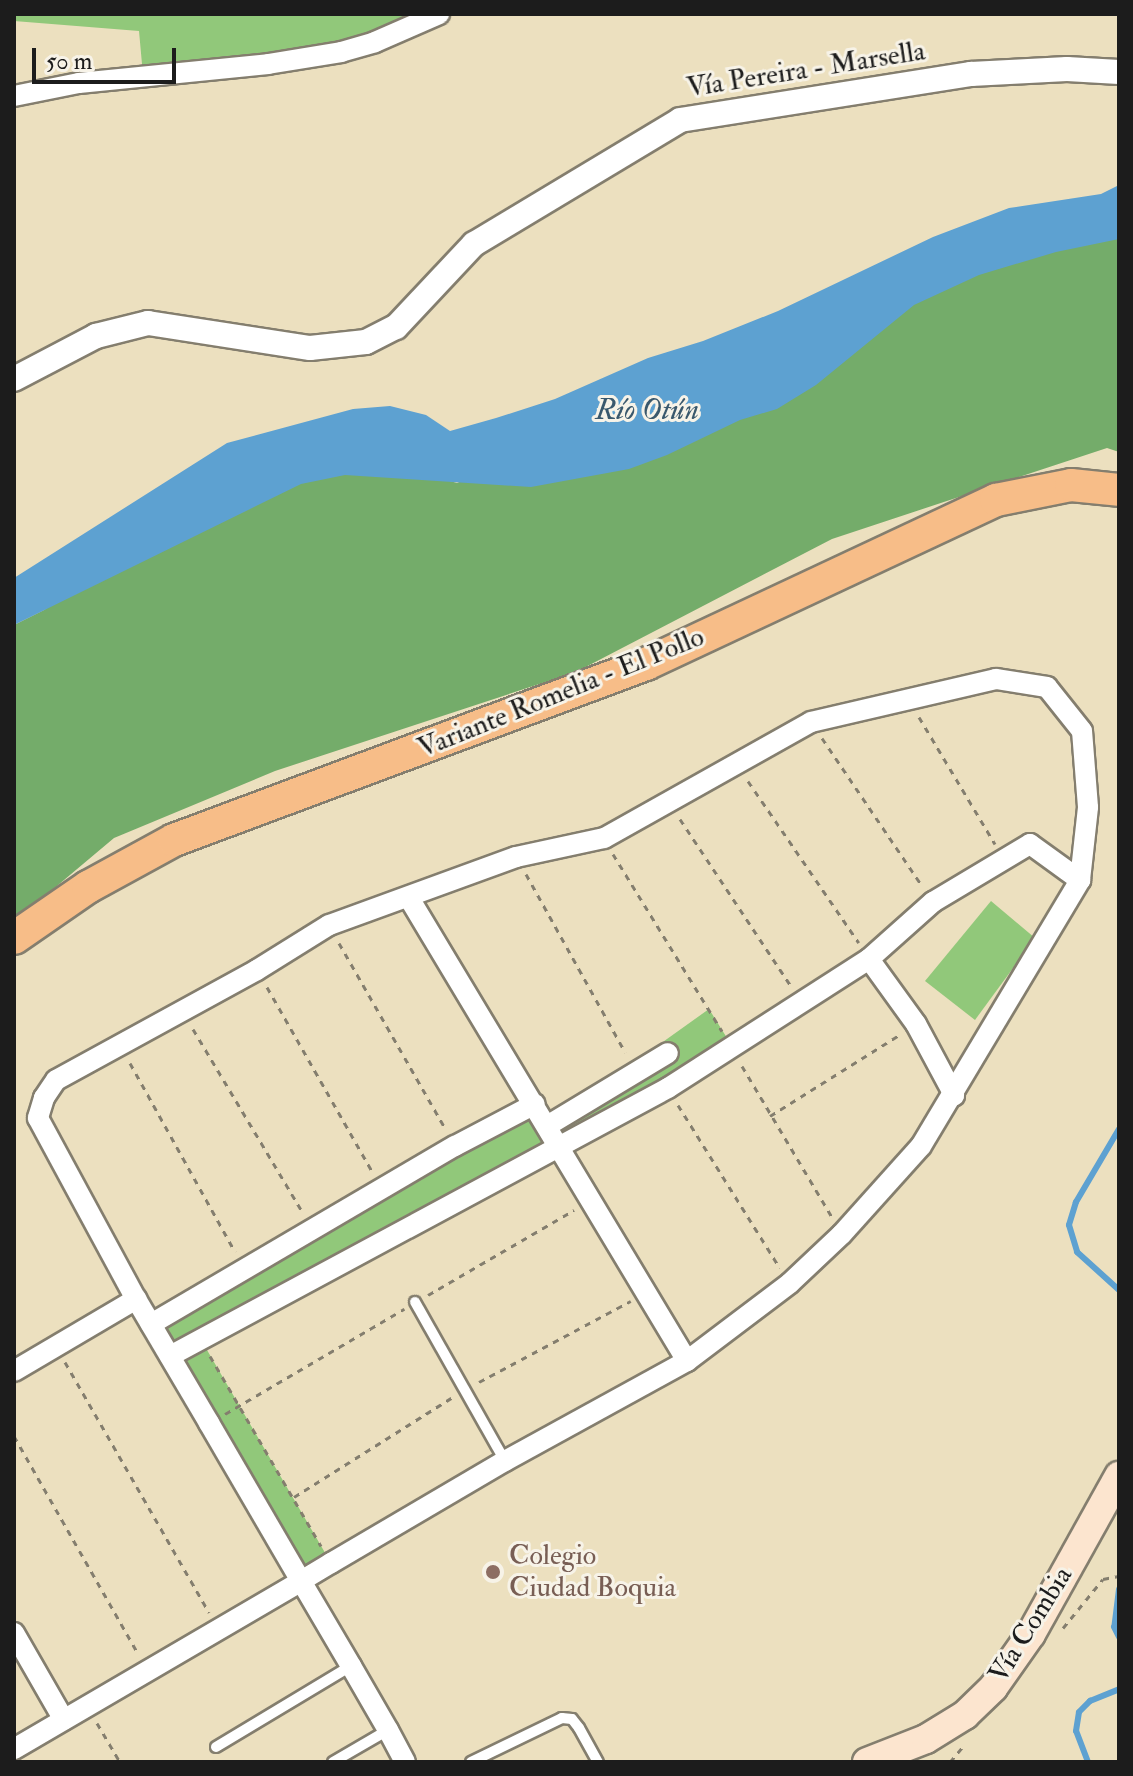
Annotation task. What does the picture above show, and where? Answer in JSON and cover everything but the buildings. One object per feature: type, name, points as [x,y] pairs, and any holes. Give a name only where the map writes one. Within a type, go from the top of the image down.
[{"type":"highway","name":"Variante Romelia - El Pollo","points":[[14,938],[98,881],[174,840],[632,670],[984,505],[1036,490],[1071,485],[1119,490]]},
{"type":"main road","name":"Vía Combia","points":[[867,1762],[926,1739],[965,1715],[993,1688],[1031,1634],[1119,1476]]},
{"type":"street","points":[[14,96],[79,83],[268,64],[341,52],[375,42],[439,14]]},
{"type":"street","name":"Vía Pereira - Marsella","points":[[14,379],[96,336],[148,323],[310,348],[366,342],[396,327],[474,244],[680,120],[971,74],[1067,69],[1119,72]]},
{"type":"street","points":[[14,1749],[148,1670],[301,1581],[505,1461],[687,1361],[790,1283],[842,1234],[921,1146],[1080,880],[1088,807],[1082,731],[1047,687],[996,679],[907,697],[811,722],[604,838],[516,857],[329,925],[257,970],[56,1080],[44,1098],[38,1118],[136,1299],[170,1356],[301,1581],[351,1666],[405,1762]]},
{"type":"street","points":[[170,1356],[668,1088],[869,959],[933,902],[1030,844],[1080,880]]},
{"type":"street","points":[[409,898],[687,1361]]},
{"type":"street","points":[[869,959],[916,1024],[954,1095]]},
{"type":"street","points":[[547,1126],[668,1053]]},
{"type":"street","points":[[151,1324],[455,1146],[535,1104]]},
{"type":"street","points":[[14,1371],[136,1299]]},
{"type":"street","points":[[14,1633],[64,1720]]},
{"type":"lane","points":[[415,1302],[505,1461]]},
{"type":"lane","points":[[216,1747],[351,1666]]},
{"type":"lane","points":[[471,1762],[562,1718],[572,1719],[598,1762]]},
{"type":"lane","points":[[333,1762],[388,1730]]},
{"type":"path","points":[[907,697],[1004,858]]},
{"type":"path","points":[[811,722],[933,902]]},
{"type":"path","points":[[735,762],[869,959]]},
{"type":"path","points":[[669,803],[801,1002]]},
{"type":"path","points":[[604,838],[732,1046],[769,1116],[842,1234]]},
{"type":"path","points":[[516,857],[625,1052]]},
{"type":"path","points":[[329,925],[455,1146]]},
{"type":"path","points":[[257,970],[382,1188]]},
{"type":"path","points":[[183,1012],[312,1229]]},
{"type":"path","points":[[769,1116],[916,1024]]},
{"type":"path","points":[[120,1046],[244,1269]]},
{"type":"path","points":[[668,1088],[790,1283]]},
{"type":"path","points":[[209,1423],[591,1200]]},
{"type":"path","points":[[200,1338],[331,1563]]},
{"type":"path","points":[[56,1346],[219,1629]]},
{"type":"path","points":[[14,1436],[148,1670]]},
{"type":"path","points":[[1103,1579],[1119,1576]]},
{"type":"path","points":[[87,1706],[120,1762]]},
{"type":"green space","points":[[14,14],[439,14],[375,42],[143,75],[139,31],[14,21]]},
{"type":"green space","points":[[1119,233],[1119,452],[1107,448],[832,539],[576,672],[275,771],[114,838],[14,922],[14,625],[44,610],[146,541],[359,455],[457,483],[961,261]]},
{"type":"green space","points":[[991,901],[1035,938],[975,1020],[925,981]]},
{"type":"green space","points":[[709,1009],[732,1046],[200,1338],[331,1563],[301,1581],[151,1324],[535,1104],[543,1118],[632,1064]]},
{"type":"water","name":"Río Otún","points":[[1119,185],[1119,239],[1056,252],[979,275],[914,305],[816,385],[777,409],[740,420],[667,455],[629,469],[531,487],[345,475],[301,484],[14,625],[14,578],[227,443],[353,409],[390,406],[426,415],[450,431],[496,418],[555,399],[648,358],[703,341],[778,311],[933,237],[1009,208],[1101,194]]},
{"type":"waterway","points":[[1119,1129],[1076,1202],[1069,1225],[1077,1252],[1119,1290]]},
{"type":"waterway","points":[[1119,1589],[1114,1627],[1119,1637]]},
{"type":"waterway","points":[[1088,1762],[1076,1731],[1079,1712],[1090,1701],[1119,1689]]},
{"type":"place","name":"Colegio Ciudad Boquia","points":[[493,1572]]}]
